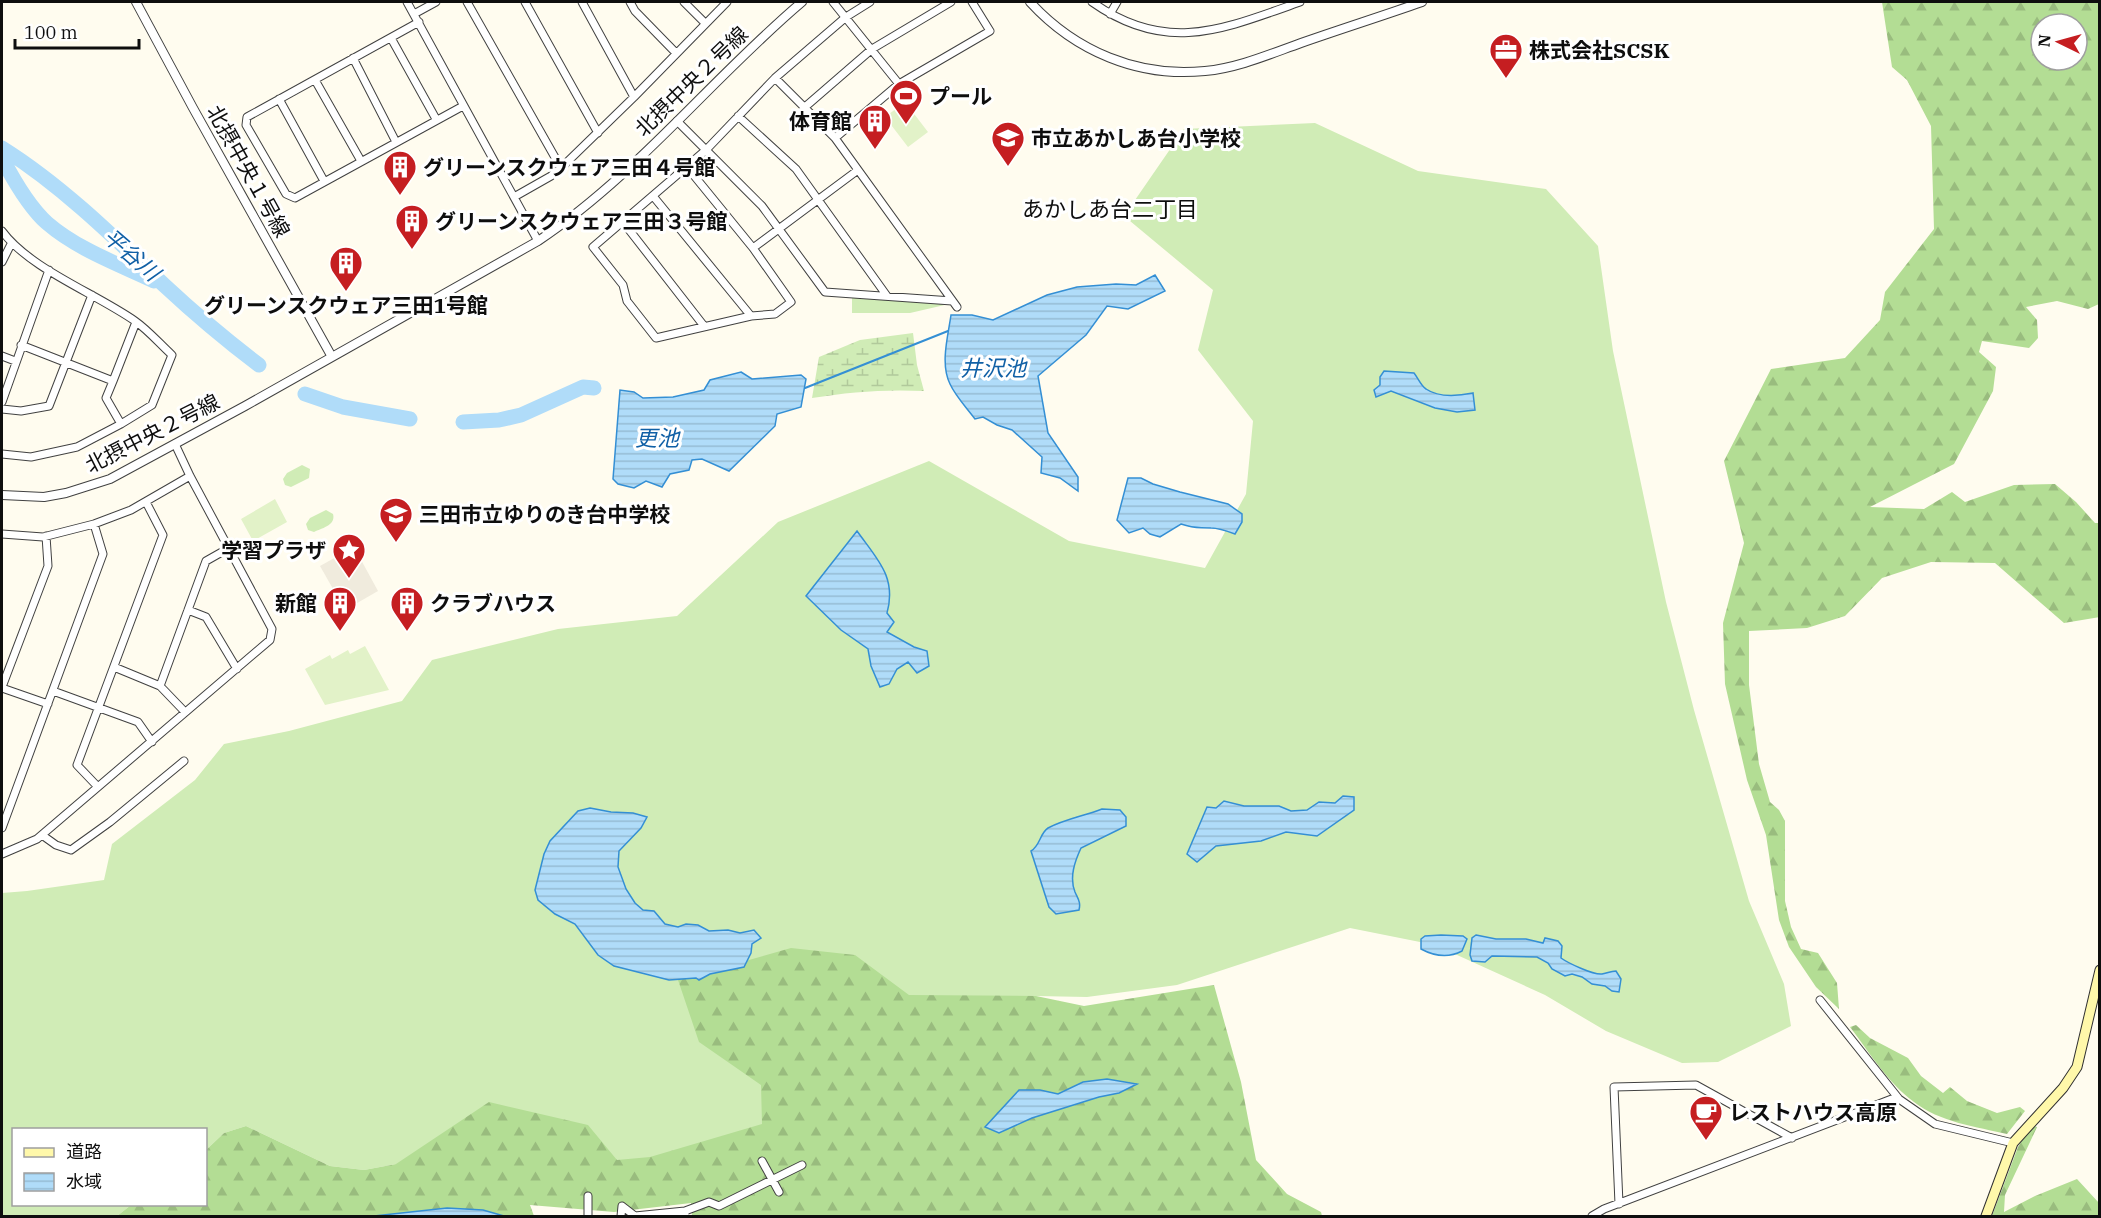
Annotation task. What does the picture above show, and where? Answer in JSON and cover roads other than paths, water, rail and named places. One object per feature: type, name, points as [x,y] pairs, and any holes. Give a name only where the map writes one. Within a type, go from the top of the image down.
[{"type":"main road","points":[[1986,1216],[2013,1143],[2063,1088],[2077,1067],[2100,970]]},
{"type":"street","name":"北摂中央１号線","points":[[136,2],[332,357]]},
{"type":"street","points":[[407,2],[538,241]]},
{"type":"street","points":[[414,14],[436,2]]},
{"type":"street","points":[[467,2],[561,168]]},
{"type":"street","points":[[525,2],[598,133]]},
{"type":"street","points":[[582,2],[634,97]]},
{"type":"street","points":[[630,2],[635,11],[676,53]]},
{"type":"street","points":[[684,2],[705,23]]},
{"type":"street","points":[[514,197],[561,168],[727,2]]},
{"type":"street","name":"北摂中央２号線","points":[[2,495],[44,497],[66,493],[110,479],[538,241],[571,219],[608,188],[741,56],[802,2]]},
{"type":"street","points":[[833,2],[899,84]]},
{"type":"street","points":[[687,167],[753,248],[791,302],[775,314],[751,316],[656,338],[627,301],[623,285],[593,247],[706,150],[775,78],[846,17],[870,2]]},
{"type":"street","points":[[805,107],[872,50],[951,2]]},
{"type":"street","points":[[836,138],[899,84],[990,31],[972,2]]},
{"type":"street","points":[[1030,2],[1080,44],[1102,55],[1147,69],[1186,72],[1206,71],[1247,62],[1422,2]]},
{"type":"street","points":[[1092,2],[1110,14],[1146,28],[1168,32],[1198,33],[1236,24],[1300,2]]},
{"type":"street","points":[[1110,14],[1117,2]]},
{"type":"street","points":[[419,22],[247,117],[246,125],[286,194],[295,198],[464,106]]},
{"type":"street","points":[[391,38],[436,120]]},
{"type":"street","points":[[353,58],[396,142]]},
{"type":"street","points":[[677,121],[762,206],[825,292],[955,304],[836,138],[775,78]]},
{"type":"street","points":[[315,80],[361,161]]},
{"type":"street","points":[[279,99],[324,181]]},
{"type":"street","points":[[738,116],[796,169],[887,296]]},
{"type":"street","points":[[753,248],[858,170]]},
{"type":"street","points":[[653,196],[751,316]]},
{"type":"street","points":[[622,222],[704,326]]},
{"type":"street","points":[[2,231],[11,244],[49,270],[136,322],[172,355],[152,405],[121,424],[77,447],[31,457],[2,454]]},
{"type":"street","points":[[2,262],[11,244]]},
{"type":"street","points":[[2,402],[49,270]]},
{"type":"street","points":[[2,409],[21,411],[50,406],[65,362],[93,295]]},
{"type":"street","points":[[121,424],[106,398],[136,322]]},
{"type":"street","points":[[21,345],[113,381]]},
{"type":"street","points":[[2,356],[15,361]]},
{"type":"street","points":[[2,854],[24,846],[42,835],[270,640],[272,629],[175,444]]},
{"type":"street","points":[[2,534],[46,536],[94,524],[146,502],[190,476]]},
{"type":"street","points":[[98,787],[77,765],[163,535],[146,502]]},
{"type":"street","points":[[2,828],[103,554],[94,524]]},
{"type":"street","points":[[46,536],[48,566],[2,687],[48,704]]},
{"type":"street","points":[[160,686],[206,561],[229,548]]},
{"type":"street","points":[[188,610],[206,617],[237,669]]},
{"type":"street","points":[[114,667],[160,686],[185,712]]},
{"type":"street","points":[[53,691],[138,722],[152,742]]},
{"type":"street","points":[[42,835],[56,845],[71,850],[110,822],[184,761]]},
{"type":"street","points":[[1820,1000],[1897,1097],[1935,1124],[2013,1143]]},
{"type":"street","points":[[1619,1204],[1614,1088],[1696,1085],[1792,1138]]},
{"type":"street","points":[[1592,1216],[1897,1097]]},
{"type":"street","points":[[762,1161],[779,1192]]},
{"type":"street","points":[[621,1216],[622,1206],[635,1216],[685,1214],[709,1202],[719,1206],[802,1165]]},
{"type":"street","points":[[588,1196],[588,1216]]},
{"type":"water","name":"井沢池","points":[[1155,275],[1165,291],[1128,309],[1107,306],[1086,335],[1038,376],[1048,433],[1078,477],[1078,491],[1060,478],[1041,473],[1042,457],[1012,430],[983,417],[975,419],[952,389],[947,376],[945,359],[951,315],[972,315],[993,320],[1047,295],[1077,287],[1136,285]]},
{"type":"water","points":[[1384,371],[1414,373],[1424,388],[1437,394],[1473,393],[1475,410],[1457,412],[1435,408],[1391,391],[1376,397],[1374,390],[1380,385],[1380,377]]},
{"type":"water","name":"更池","points":[[741,372],[752,379],[801,375],[806,379],[801,407],[777,414],[775,426],[729,471],[702,459],[692,460],[689,470],[670,474],[662,487],[646,481],[634,488],[618,484],[613,479],[620,390],[634,392],[643,398],[673,397],[704,390],[710,380]]},
{"type":"water","points":[[1128,478],[1141,478],[1153,484],[1228,504],[1242,514],[1242,522],[1235,534],[1181,524],[1160,537],[1150,534],[1143,528],[1129,533],[1117,520]]},
{"type":"water","points":[[857,531],[878,560],[887,579],[889,600],[887,613],[894,622],[887,632],[914,647],[927,651],[929,666],[917,673],[908,662],[897,669],[889,684],[880,687],[871,666],[868,649],[841,630],[806,596]]},
{"type":"water","points":[[1343,796],[1354,797],[1354,810],[1317,836],[1286,832],[1261,841],[1216,846],[1197,862],[1187,854],[1207,807],[1216,808],[1224,801],[1244,806],[1279,806],[1291,811],[1307,810],[1319,802],[1335,803]]},
{"type":"water","points":[[590,808],[647,817],[641,828],[619,851],[618,867],[626,889],[635,903],[643,910],[654,911],[665,924],[678,927],[686,924],[698,925],[709,931],[728,930],[740,933],[754,930],[761,938],[752,944],[751,953],[744,967],[710,974],[699,980],[696,978],[669,980],[614,966],[598,955],[575,924],[555,914],[538,900],[535,890],[544,854],[550,841],[578,811]]},
{"type":"water","points":[[1102,809],[1120,810],[1126,817],[1126,826],[1081,848],[1073,875],[1073,886],[1079,910],[1056,914],[1049,907],[1031,851],[1048,828]]},
{"type":"water","points":[[1476,935],[1496,939],[1526,939],[1543,943],[1545,938],[1558,941],[1562,946],[1561,958],[1569,963],[1598,974],[1616,971],[1621,979],[1619,992],[1592,984],[1572,974],[1565,976],[1537,957],[1492,956],[1485,962],[1472,961],[1470,955],[1472,938]]},
{"type":"water","points":[[1425,936],[1463,936],[1467,939],[1462,951],[1452,955],[1441,955],[1421,949],[1421,939]]},
{"type":"water","points":[[1107,1079],[1137,1084],[1119,1093],[1032,1118],[999,1133],[985,1127],[1019,1090],[1040,1090],[1058,1094],[1083,1082]]},
{"type":"water","points":[[447,1208],[483,1210],[504,1216],[374,1216]]},
{"type":"waterway","name":"平谷川","points":[[2,148],[66,195],[187,306],[259,365]]},
{"type":"waterway","points":[[2,158],[16,184],[47,223],[71,241],[154,281]]},
{"type":"waterway","points":[[805,388],[948,331]]},
{"type":"waterway","name":"平谷川","points":[[463,422],[499,420],[521,415],[583,387],[594,388]]},
{"type":"waterway","name":"平谷川","points":[[305,394],[343,407],[410,419]]},
{"type":"place","name":"株式会社SCSK","points":[[1506,79]]},
{"type":"place","name":"プール","points":[[906,125]]},
{"type":"place","name":"体育館","points":[[875,150]]},
{"type":"place","name":"市立あかしあ台小学校","points":[[1008,167]]},
{"type":"place","name":"グリーンスクウェア三田４号館","points":[[400,196]]},
{"type":"place","name":"グリーンスクウェア三田３号館","points":[[412,250]]},
{"type":"place","name":"グリーンスクウェア三田1号館","points":[[346,292]]},
{"type":"place","name":"三田市立ゆりのき台中学校","points":[[396,543]]},
{"type":"place","name":"学習プラザ","points":[[349,579]]},
{"type":"place","name":"新館","points":[[340,632]]},
{"type":"place","name":"クラブハウス","points":[[407,632]]},
{"type":"place","name":"レストハウス高原","points":[[1706,1141]]},
{"type":"district","name":"あかしあ台二丁目","points":[[1110,208]]}]
